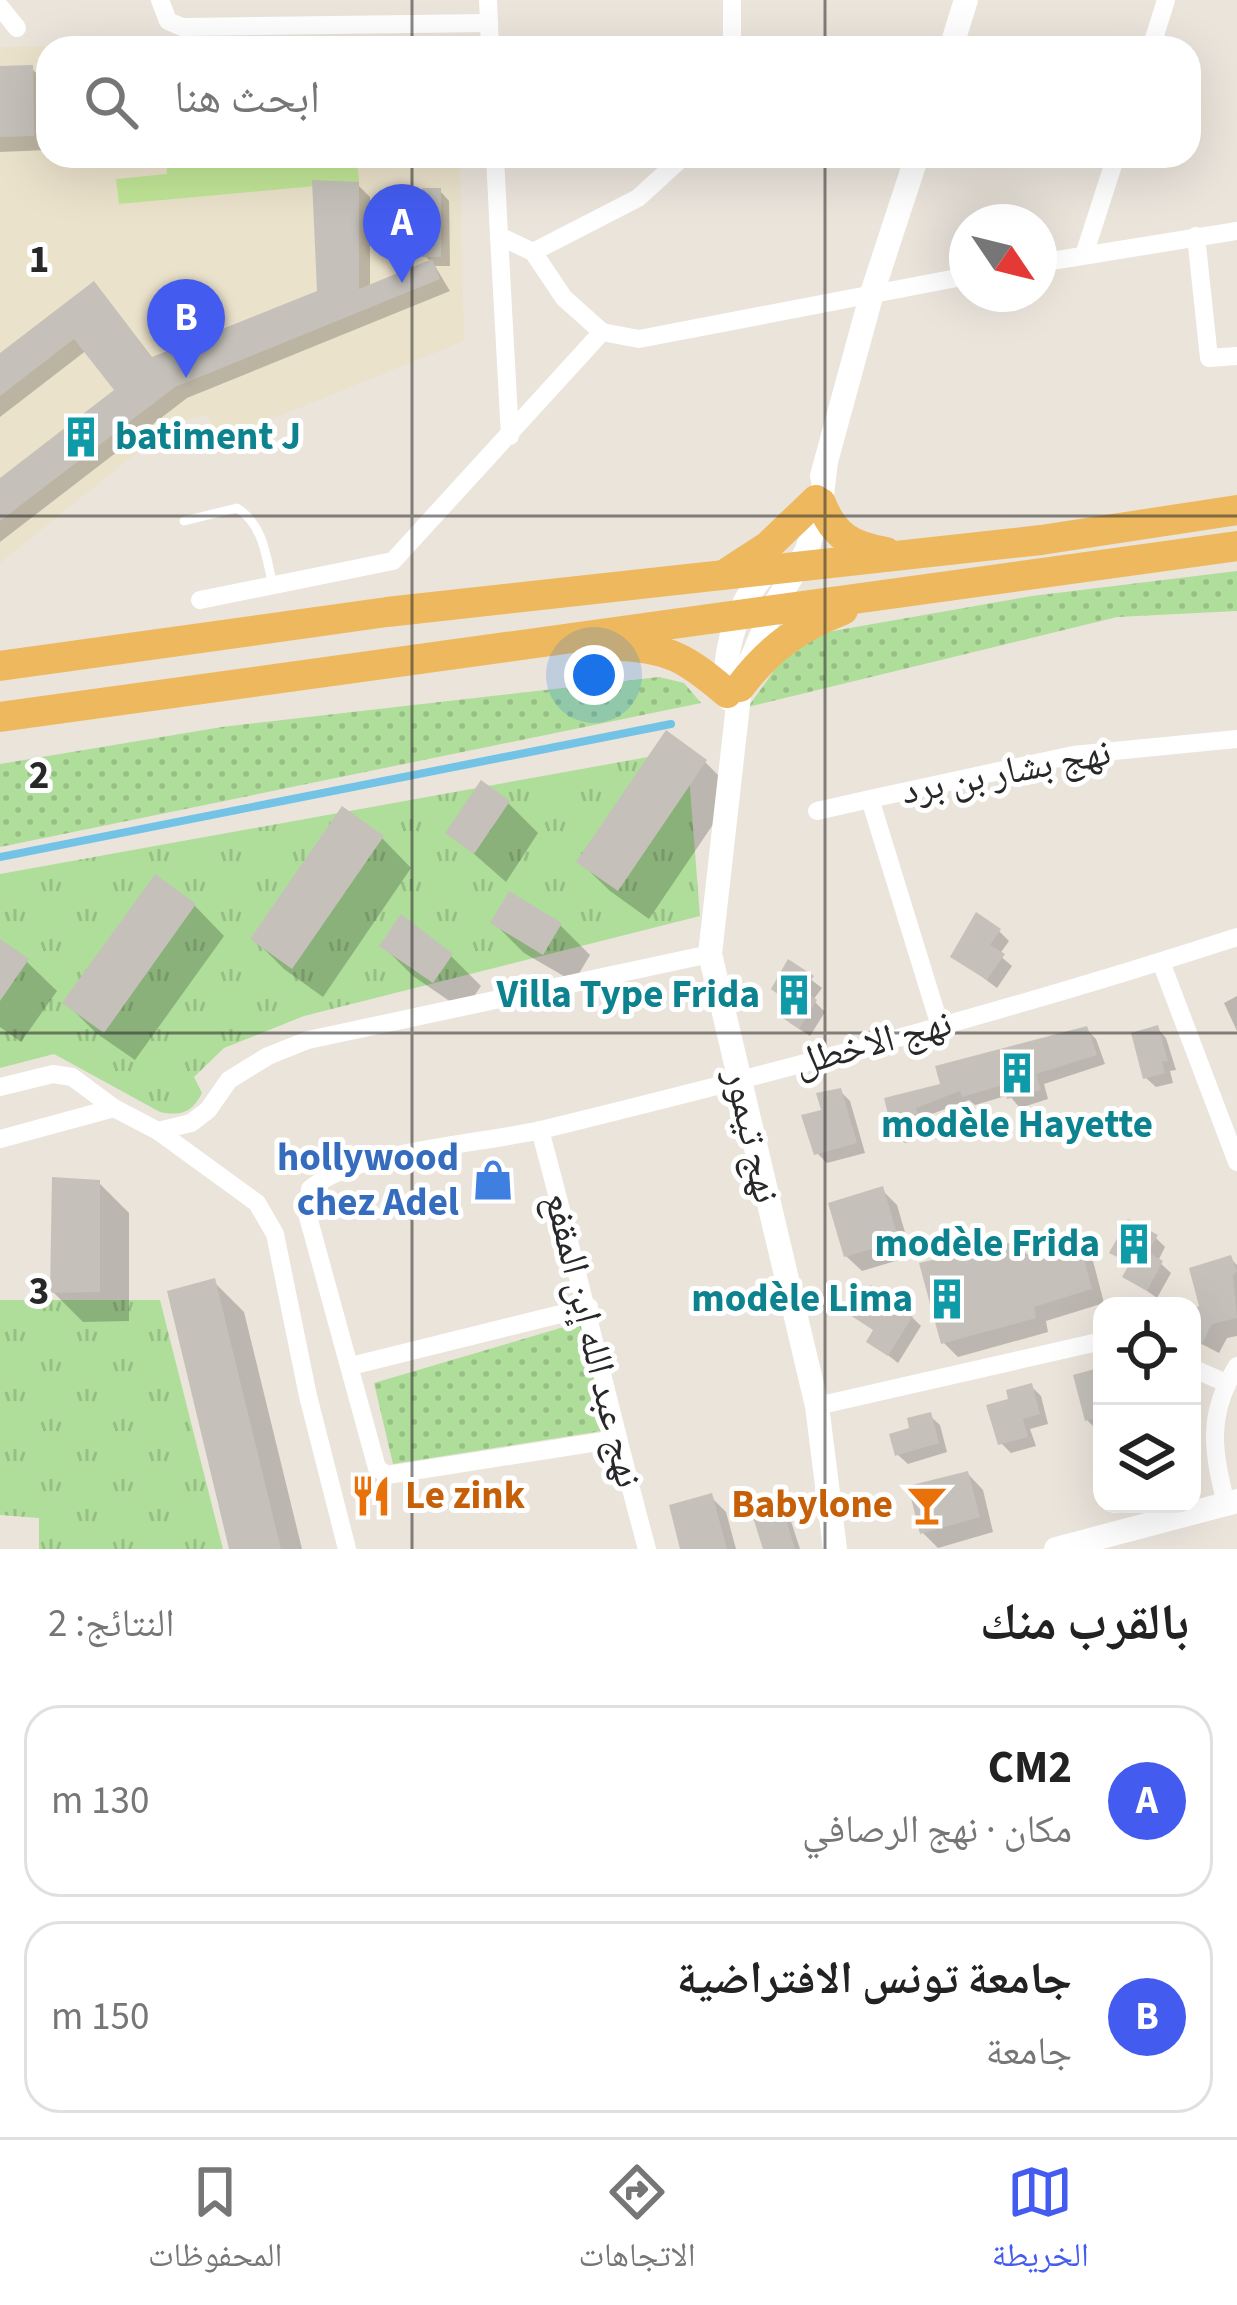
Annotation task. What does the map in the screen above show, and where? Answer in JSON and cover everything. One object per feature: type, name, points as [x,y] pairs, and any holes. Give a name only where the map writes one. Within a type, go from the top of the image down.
[{"type":"highway","points":[[763,587],[768,547],[818,501],[840,538],[904,555]]},
{"type":"highway","points":[[0,666],[387,612],[763,587],[1237,510]]},
{"type":"highway","points":[[0,717],[549,642],[904,555],[1040,541]]},
{"type":"highway","points":[[449,654],[495,640],[731,600],[763,587],[893,590],[1237,546]]},
{"type":"highway","points":[[549,642],[673,653],[735,700],[782,640],[813,620],[893,590]]},
{"type":"street","points":[[160,0],[168,20],[182,27],[489,23]]},
{"type":"street","points":[[488,0],[490,36]]},
{"type":"street","points":[[732,0],[732,36]]},
{"type":"street","points":[[954,36],[965,0]]},
{"type":"street","points":[[1154,36],[1166,0]]},
{"type":"street","points":[[0,7],[17,28]]},
{"type":"street","points":[[496,168],[510,436]]},
{"type":"street","points":[[533,252],[638,198],[671,168]]},
{"type":"street","points":[[735,700],[763,587],[818,501],[872,293],[913,168]]},
{"type":"street","points":[[1084,255],[1112,168]]},
{"type":"street","points":[[1057,260],[1237,231]]},
{"type":"street","points":[[499,236],[533,252],[564,298],[602,332],[639,339],[949,279]]},
{"type":"street","points":[[1196,236],[1209,358],[1237,356]]},
{"type":"street","points":[[200,600],[393,561],[602,332]]},
{"type":"street","name":"نهج تيمور","points":[[763,587],[735,700],[710,954],[817,1406],[836,1549]]},
{"type":"street","name":"نهج بشار بن برد","points":[[940,1026],[870,799],[1073,755],[1237,739]]},
{"type":"street","points":[[817,811],[870,799]]},
{"type":"street","name":"نهج الاخطل","points":[[351,1366],[306,1199],[324,1176],[344,1167],[540,1130],[940,1026],[1237,937]]},
{"type":"street","points":[[158,1131],[191,1123],[208,1110],[229,1081],[268,1056],[308,1040],[710,954]]},
{"type":"street","points":[[1160,962],[1237,1162]]},
{"type":"street","points":[[0,1088],[62,1073],[85,1083],[114,1108],[158,1131],[257,1203],[275,1234],[308,1396],[347,1549]]},
{"type":"street","points":[[0,1139],[114,1108]]},
{"type":"street","name":"نهج عبد الله إبن المقفع","points":[[540,1130],[589,1307],[647,1549]]},
{"type":"street","points":[[589,1307],[351,1366],[370,1448],[377,1468],[387,1475],[617,1439]]},
{"type":"street","points":[[817,1406],[1093,1343]]},
{"type":"street","points":[[1056,1549],[1231,1502],[1213,1450],[1215,1417],[1232,1374],[1201,1369]]},
{"type":"lane","points":[[184,521],[237,508],[249,515],[257,525],[273,586]]},
{"type":"shaded area","points":[[36,46],[36,168],[460,168],[464,341],[218,441],[208,415],[175,422],[0,563],[0,47]]},
{"type":"green space","points":[[167,168],[358,168],[359,182],[119,204],[116,179],[167,174]]},
{"type":"green space","points":[[1237,571],[1237,611],[1117,617],[748,707],[786,654],[810,635],[1032,596]]},
{"type":"green space","points":[[659,677],[684,683],[701,703],[0,847],[0,764],[222,727]]},
{"type":"green space","points":[[687,750],[700,916],[304,1016],[224,1048],[194,1077],[202,1093],[190,1109],[180,1113],[160,1112],[54,1054],[0,1068],[0,874]]},
{"type":"green space","points":[[0,1300],[160,1300],[223,1549],[39,1549],[39,1518],[0,1515]]},
{"type":"green space","points":[[581,1322],[608,1430],[393,1464],[374,1383]]},
{"type":"building","points":[[33,65],[34,136],[0,137],[0,66]]},
{"type":"building","points":[[312,180],[359,182],[359,289],[432,259],[440,279],[175,387],[0,521],[0,478],[114,390],[74,339],[0,396],[0,353],[94,281],[152,357],[317,291]]},
{"type":"building","points":[[422,188],[441,188],[441,257],[422,257]]},
{"type":"building","points":[[666,730],[707,760],[618,891],[576,862]]},
{"type":"building","points":[[481,780],[510,801],[474,854],[445,833]]},
{"type":"building","points":[[342,806],[384,836],[292,969],[250,939]]},
{"type":"building","points":[[155,874],[196,904],[104,1033],[62,1003]]},
{"type":"building","points":[[509,891],[562,923],[543,955],[490,923]]},
{"type":"building","points":[[976,912],[1001,929],[990,945],[1005,954],[987,980],[950,957]]},
{"type":"building","points":[[401,914],[453,954],[433,983],[379,946]]},
{"type":"building","points":[[0,939],[29,959],[0,1001]]},
{"type":"building","name":"Villa Type Frida","points":[[788,959],[814,976],[804,990],[817,1000],[799,1029],[777,1014],[787,1001],[771,989]]},
{"type":"building","name":"modèle Hayette","points":[[1158,1025],[1168,1061],[1162,1062],[1165,1073],[1143,1079],[1131,1033]]},
{"type":"building","points":[[1087,1026],[1097,1055],[1036,1074],[1041,1090],[1007,1099],[1003,1085],[962,1097],[960,1091],[916,1108],[921,1126],[893,1135],[884,1098],[940,1084],[935,1066]]},
{"type":"building","points":[[841,1088],[857,1143],[814,1155],[801,1115],[821,1110],[816,1093]]},
{"type":"building","points":[[52,1177],[100,1180],[100,1292],[50,1293]]},
{"type":"building","points":[[883,1186],[899,1241],[844,1257],[828,1203]]},
{"type":"building","points":[[1128,1219],[1158,1235],[1148,1252],[1163,1261],[1147,1291],[1122,1277],[1130,1263],[1109,1253]]},
{"type":"building","points":[[1079,1240],[1092,1289],[1034,1307],[1036,1318],[941,1344],[919,1263],[1018,1241],[1022,1256]]},
{"type":"building","points":[[1231,1255],[1237,1271],[1233,1276],[1237,1318],[1212,1324],[1201,1345],[1201,1297],[1197,1297],[1189,1268]]},
{"type":"building","points":[[215,1278],[281,1549],[229,1549],[167,1291]]},
{"type":"building","points":[[871,1285],[914,1314],[888,1356],[866,1342],[873,1330],[847,1313]]},
{"type":"building","points":[[1093,1369],[1093,1419],[1085,1421],[1073,1375]]},
{"type":"building","points":[[1032,1383],[1040,1414],[1023,1419],[1028,1437],[998,1445],[986,1405],[1008,1399],[1006,1390]]},
{"type":"building","points":[[931,1412],[939,1443],[895,1456],[889,1434],[909,1428],[907,1418]]},
{"type":"building","points":[[968,1471],[980,1517],[920,1534],[908,1486]]},
{"type":"building","points":[[712,1493],[727,1549],[680,1549],[669,1505]]},
{"type":"building","points":[[779,1498],[795,1549],[763,1549],[750,1508]]},
{"type":"waterway","points":[[0,857],[671,724]]},
{"type":"place","name":"CM2","points":[[402,283]]},
{"type":"place","name":"جامعة تونس الافتراضية","points":[[186,378]]},
{"type":"place","name":"batiment J","points":[[81,437]]},
{"type":"place","name":"Villa Type Frida","points":[[794,995]]},
{"type":"place","name":"modèle Hayette","points":[[1017,1073]]},
{"type":"place","name":"hollywood chez Adel","points":[[493,1180]]},
{"type":"place","name":"modèle Frida","points":[[1134,1244]]},
{"type":"place","name":"modèle Lima","points":[[947,1299]]},
{"type":"place","name":"Le zink","points":[[371,1496]]},
{"type":"place","name":"Babylone","points":[[927,1505]]}]
